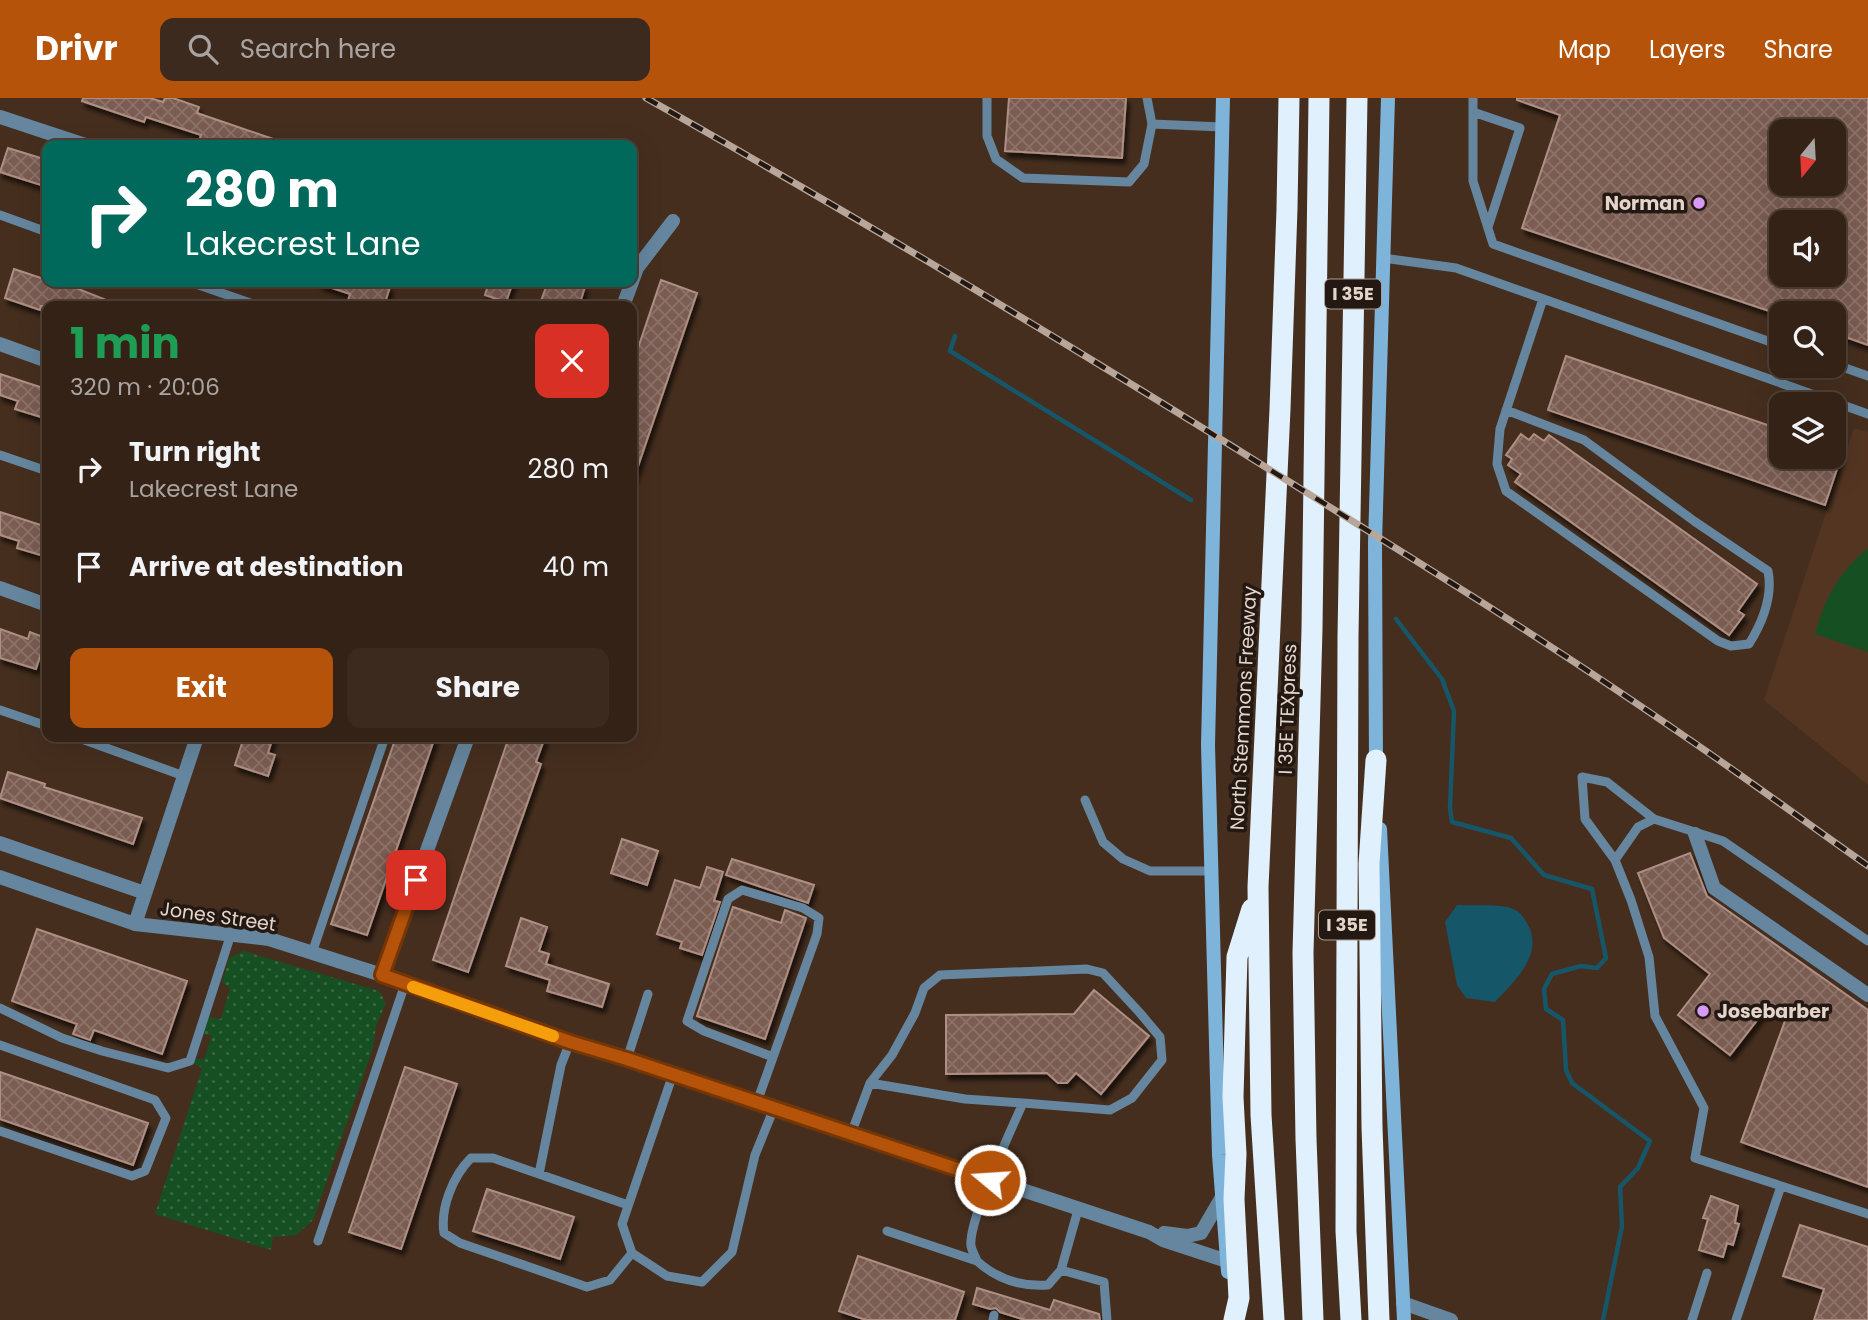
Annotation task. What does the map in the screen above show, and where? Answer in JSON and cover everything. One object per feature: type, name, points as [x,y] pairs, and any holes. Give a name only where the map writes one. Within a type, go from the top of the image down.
[{"type":"highway","name":"North Stemmons Freeway","points":[[1274,1320],[1261,1115],[1258,887],[1287,209],[1289,98]]},
{"type":"highway","name":"I 35E TEXpress","points":[[1313,1320],[1303,953],[1312,615],[1319,98]]},
{"type":"highway","name":"I 35E","points":[[1352,1320],[1346,1231],[1348,637],[1357,98]]},
{"type":"highway","points":[[1376,760],[1369,864],[1372,1127],[1379,1320]]},
{"type":"highway","points":[[1233,1320],[1239,1298],[1233,1097],[1237,957],[1258,887]]},
{"type":"main road","name":"North Stemmons Freeway","points":[[1223,98],[1208,746],[1222,1197],[1233,1320]]},
{"type":"main road","points":[[1388,98],[1375,543],[1376,760],[1404,1320]]},
{"type":"street","points":[[0,117],[70,140]]},
{"type":"street","points":[[637,268],[673,221]]},
{"type":"street","points":[[0,344],[42,359]]},
{"type":"street","points":[[0,588],[42,603]]},
{"type":"street","points":[[135,924],[195,742]]},
{"type":"street","points":[[382,975],[466,742]]},
{"type":"street","points":[[1695,834],[1714,888],[1868,995]]},
{"type":"street","name":"Jones Street","points":[[0,843],[145,893]]},
{"type":"street","name":"Jones Street","points":[[0,877],[135,924],[269,939],[382,975],[570,1042],[1149,1232],[1187,1237],[1201,1233],[1222,1197]]},
{"type":"street","name":"Jones Street","points":[[1149,1232],[1163,1240],[1227,1261]]},
{"type":"street","points":[[1403,1303],[1451,1320]]},
{"type":"lane","points":[[987,98],[987,135],[996,159],[1023,178],[1129,182],[1144,164],[1152,124],[1147,98]]},
{"type":"lane","points":[[1473,98],[1473,181],[1493,244],[1769,341]]},
{"type":"lane","points":[[1473,112],[1520,128],[1488,228]]},
{"type":"lane","points":[[1152,124],[1222,127]]},
{"type":"lane","points":[[0,215],[42,230]]},
{"type":"lane","points":[[1383,258],[1456,268],[1868,414]]},
{"type":"lane","points":[[205,287],[245,301]]},
{"type":"lane","points":[[1507,410],[1584,440],[1694,521],[1768,571],[1771,584],[1760,627],[1749,644],[1731,646],[1718,641],[1507,491],[1497,464],[1500,429],[1543,299]]},
{"type":"lane","points":[[1846,369],[1868,376]]},
{"type":"lane","points":[[0,455],[42,469]]},
{"type":"lane","points":[[0,710],[42,724]]},
{"type":"lane","points":[[90,742],[184,776]]},
{"type":"lane","points":[[312,953],[383,742]]},
{"type":"lane","points":[[1868,941],[1723,841],[1695,834],[1654,818],[1607,782],[1581,777],[1585,819],[1615,860],[1649,957],[1655,1016],[1704,1108],[1695,1158],[1868,1214]]},
{"type":"lane","points":[[1085,800],[1102,842],[1123,859],[1150,871],[1210,870]]},
{"type":"lane","points":[[1615,860],[1638,827],[1654,818]]},
{"type":"lane","points":[[757,1102],[817,934],[819,918],[803,908],[742,891],[728,899],[687,1021],[704,1031],[773,1057]]},
{"type":"lane","points":[[0,1008],[62,1038],[102,1051],[168,1068],[190,1061],[231,934]]},
{"type":"lane","points":[[851,1134],[870,1083],[892,1055],[915,1013],[924,988],[940,975],[1087,970],[1103,973],[1160,1037],[1162,1060],[1132,1098],[1110,1110],[965,1100],[870,1083]]},
{"type":"lane","points":[[318,1241],[405,984]]},
{"type":"lane","points":[[627,1059],[648,994]]},
{"type":"lane","points":[[539,1174],[561,1065],[570,1042]]},
{"type":"lane","points":[[0,1045],[155,1100],[166,1118],[145,1171],[132,1176],[0,1131]]},
{"type":"lane","points":[[673,1074],[622,1224],[632,1253],[667,1276],[702,1282],[732,1252],[755,1155],[774,1108]]},
{"type":"lane","points":[[977,1261],[971,1247],[972,1233],[990,1180],[1023,1103]]},
{"type":"lane","points":[[628,1205],[493,1158],[471,1158],[459,1170],[441,1218],[444,1233],[460,1243],[587,1287],[610,1280],[632,1253]]},
{"type":"lane","points":[[1736,1320],[1781,1186]]},
{"type":"lane","points":[[887,1231],[977,1261],[999,1277],[1033,1286],[1048,1285],[1061,1270],[1079,1210]]},
{"type":"lane","points":[[1061,1270],[1104,1282],[1107,1320]]},
{"type":"lane","points":[[1692,1320],[1707,1272]]},
{"type":"shaded area","points":[[1854,428],[1868,432],[1868,785],[1764,700],[1840,469],[1846,469],[1846,452]]},
{"type":"green space","points":[[1868,548],[1868,652],[1815,634],[1834,587],[1849,566]]},
{"type":"green space","points":[[243,951],[379,991],[386,1003],[376,1026],[373,1048],[313,1220],[296,1235],[273,1237],[271,1250],[155,1214],[202,1068],[194,1064],[194,1059],[204,1059],[212,1035],[203,1034],[208,1017],[221,1019],[230,988],[222,983],[229,958]]},
{"type":"water","points":[[1457,905],[1513,909],[1523,917],[1532,934],[1530,956],[1525,966],[1495,1002],[1466,998],[1457,985],[1445,922]]},
{"type":"building","points":[[83,98],[150,98],[163,102],[165,98],[173,98],[199,107],[197,113],[276,140],[200,140],[201,135],[146,117],[144,122],[82,101]]},
{"type":"building","points":[[1009,98],[1126,98],[1122,158],[1005,151]]},
{"type":"building","name":"Norman","points":[[1517,98],[1868,98],[1868,345],[1846,337],[1846,301],[1769,301],[1769,311],[1522,228],[1560,115]]},
{"type":"building","points":[[8,148],[42,158],[42,185],[0,172]]},
{"type":"building","points":[[14,269],[42,278],[42,287],[74,287],[108,301],[42,301],[40,310],[5,298]]},
{"type":"building","points":[[661,280],[697,293],[637,469],[637,351]]},
{"type":"building","points":[[329,287],[390,287],[386,301],[348,301],[350,294]]},
{"type":"building","points":[[487,287],[511,287],[506,301],[485,295]]},
{"type":"building","points":[[546,287],[585,287],[581,301],[541,301]]},
{"type":"building","points":[[1566,356],[1769,426],[1769,469],[1837,469],[1825,505],[1548,410]]},
{"type":"building","points":[[0,374],[42,388],[42,417],[15,409],[18,401],[0,395]]},
{"type":"building","points":[[1521,434],[1529,440],[1534,434],[1544,441],[1549,435],[1757,584],[1738,611],[1744,615],[1729,635],[1515,482],[1521,474],[1508,465],[1512,459],[1506,455]]},
{"type":"building","points":[[0,512],[42,525],[42,556],[17,548],[19,541],[0,535]]},
{"type":"building","points":[[0,629],[28,639],[30,632],[42,636],[42,650],[36,669],[0,658]]},
{"type":"building","points":[[242,742],[271,742],[268,753],[275,755],[268,776],[235,765]]},
{"type":"building","points":[[394,742],[433,742],[367,935],[331,924]]},
{"type":"building","points":[[507,742],[543,742],[536,762],[541,764],[468,972],[433,960]]},
{"type":"building","points":[[8,772],[45,784],[44,787],[142,818],[133,844],[0,798]]},
{"type":"building","points":[[622,839],[658,851],[647,885],[611,873]]},
{"type":"building","points":[[1690,853],[1707,896],[1868,1010],[1868,1187],[1741,1142],[1786,1018],[1769,1005],[1730,1055],[1678,1015],[1710,974],[1664,938],[1638,873]]},
{"type":"building","points":[[732,859],[814,885],[808,903],[726,875]]},
{"type":"building","points":[[707,867],[723,872],[714,901],[720,902],[702,955],[680,948],[682,942],[657,934],[675,880],[700,888]]},
{"type":"building","points":[[733,907],[781,923],[785,910],[806,918],[765,1039],[697,1016]]},
{"type":"building","points":[[521,918],[547,927],[539,951],[549,954],[546,964],[609,984],[602,1007],[547,991],[550,980],[506,966]]},
{"type":"building","points":[[37,929],[187,981],[162,1054],[94,1030],[90,1040],[73,1034],[77,1024],[12,1001]]},
{"type":"building","points":[[1094,990],[1149,1036],[1101,1094],[1076,1073],[1067,1083],[1058,1083],[1047,1073],[946,1074],[946,1015],[1074,1014]]},
{"type":"building","points":[[405,1067],[457,1084],[401,1249],[349,1232]]},
{"type":"building","points":[[0,1072],[148,1123],[133,1165],[0,1119]]},
{"type":"building","points":[[487,1189],[574,1217],[560,1259],[473,1231]]},
{"type":"building","points":[[1711,1196],[1738,1206],[1735,1223],[1739,1224],[1733,1245],[1727,1243],[1723,1257],[1699,1250],[1708,1219],[1703,1218]]},
{"type":"building","points":[[1800,1225],[1868,1247],[1868,1320],[1814,1320],[1824,1289],[1783,1276]]},
{"type":"building","points":[[858,1256],[964,1292],[955,1320],[866,1320],[839,1311]]},
{"type":"building","points":[[977,1288],[1050,1310],[1054,1300],[1099,1314],[1100,1320],[1025,1320],[1000,1312],[996,1308],[973,1304]]},
{"type":"waterway","points":[[955,336],[950,351],[1191,500]]},
{"type":"waterway","points":[[1396,619],[1442,679],[1454,711],[1450,808],[1452,822],[1511,838],[1544,875],[1592,889],[1606,958],[1597,968],[1581,966],[1552,974],[1544,989],[1546,1009],[1563,1020],[1566,1070],[1572,1083],[1650,1141],[1638,1168],[1620,1187],[1622,1226],[1603,1320]]},
{"type":"railway","points":[[646,98],[969,286],[1440,576],[1641,706],[1868,866]]},
{"type":"slow traffic","points":[[413,987],[553,1036]]},
{"type":"place","name":"Norman","points":[[1699,203]]},
{"type":"place","name":"Josebarber","points":[[1703,1011]]},
{"type":"route","points":[[416,880],[382,975],[570,1042],[990,1180]]}]
